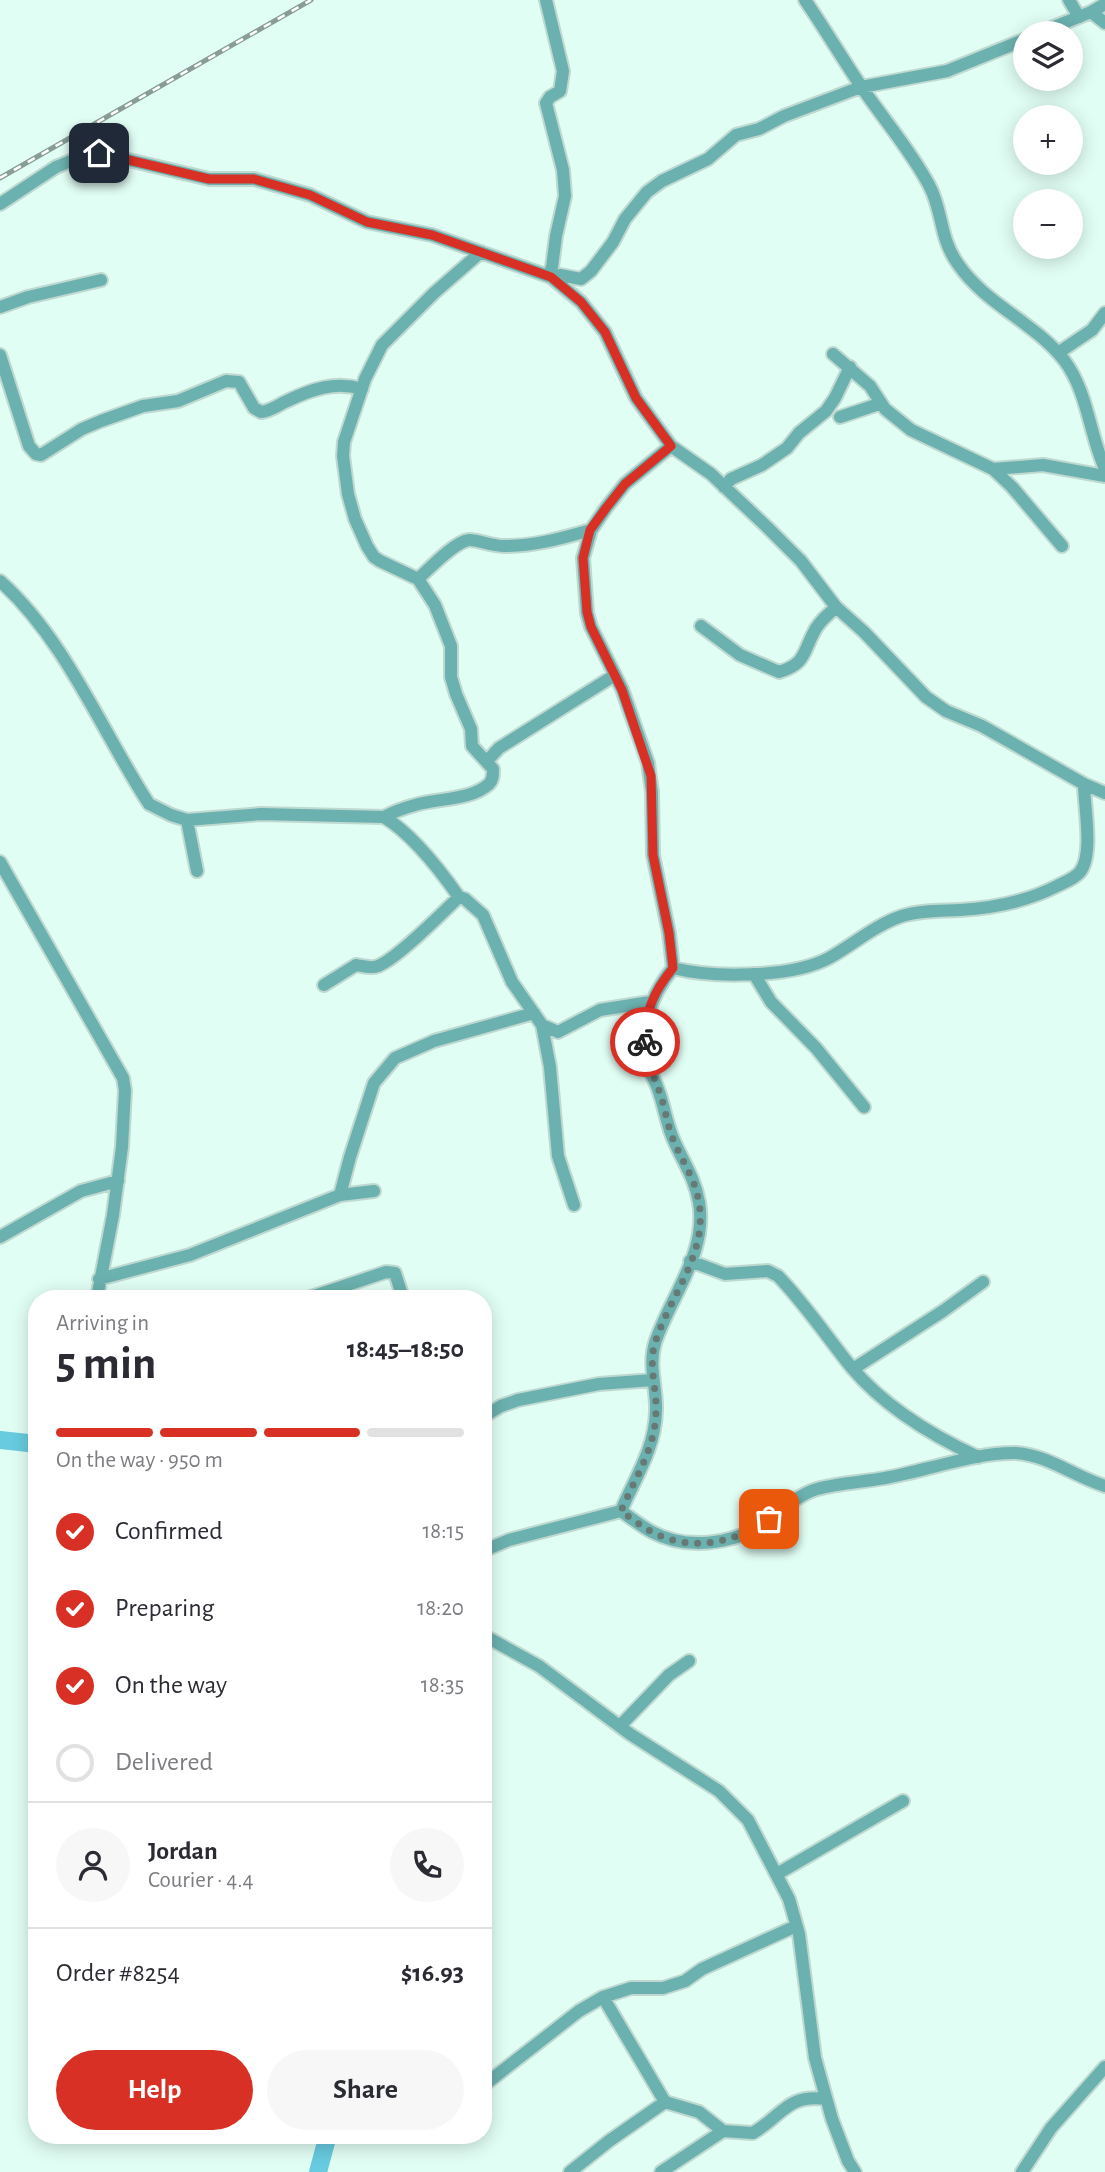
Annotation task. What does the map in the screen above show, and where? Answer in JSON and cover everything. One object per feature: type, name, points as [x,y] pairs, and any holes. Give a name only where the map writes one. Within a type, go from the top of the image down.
[{"type":"street","points":[[546,0],[563,71],[560,91],[546,103],[563,170],[565,196],[550,277]]},
{"type":"street","points":[[805,0],[932,189],[944,240],[958,264],[975,285],[1019,318],[1058,353],[1076,382],[1087,407],[1105,468]]},
{"type":"street","points":[[1069,0],[1085,15],[1105,23]]},
{"type":"street","points":[[1070,21],[1105,4]]},
{"type":"street","points":[[550,277],[559,275],[581,279],[588,275],[625,219],[647,192],[662,181],[708,159],[736,135],[759,129],[785,116],[861,87],[947,71],[1013,44]]},
{"type":"street","points":[[0,204],[56,167],[99,153],[209,179],[254,179],[310,195],[367,222],[432,235],[550,277],[581,302],[605,332],[636,398],[671,446],[711,474],[801,561],[836,607],[864,632],[926,697],[946,712],[982,726],[1083,784],[1105,793]]},
{"type":"street","points":[[0,581],[40,626],[149,804],[171,815],[187,820],[273,814],[384,817],[416,804],[468,795],[489,785],[493,779],[493,769],[472,746],[471,729],[452,677],[451,646],[435,605],[418,579],[374,557],[355,519],[348,494],[343,456],[344,442],[362,390],[382,345],[434,293],[481,252]]},
{"type":"street","points":[[0,307],[28,297],[101,280]]},
{"type":"street","points":[[1058,353],[1092,330],[1105,313]]},
{"type":"street","points":[[833,354],[870,386],[879,404],[911,430],[993,469],[1012,487],[1062,546]]},
{"type":"street","points":[[0,355],[29,446],[36,454],[41,455],[82,429],[143,407],[178,401],[226,381],[239,382],[254,408],[261,412],[313,390],[342,384],[362,390]]},
{"type":"street","points":[[724,487],[731,479],[762,465],[787,448],[799,433],[826,411],[850,367]]},
{"type":"street","points":[[840,417],[879,404]]},
{"type":"street","points":[[621,1511],[649,1451],[656,1412],[652,1363],[656,1342],[682,1285],[699,1234],[699,1203],[693,1176],[673,1141],[660,1093],[648,1063],[645,1036],[650,1002],[673,968],[669,933],[653,855],[651,776],[615,675],[594,636],[587,612],[583,558],[590,530],[606,508],[625,484],[671,446]]},
{"type":"street","points":[[993,469],[1043,465],[1105,476]]},
{"type":"street","points":[[418,579],[443,556],[467,540],[487,545],[527,546],[590,530]]},
{"type":"street","points":[[701,626],[740,655],[779,672],[804,656],[814,631],[836,607]]},
{"type":"street","points":[[487,761],[499,748],[615,675]]},
{"type":"street","points":[[673,968],[694,973],[754,974],[815,964],[879,926],[903,916],[1029,899],[1080,872],[1087,852],[1083,784]]},
{"type":"street","points":[[384,817],[416,844],[459,897],[483,915],[512,982],[542,1025],[551,1080],[558,1156],[573,1205]]},
{"type":"street","points":[[187,820],[197,872]]},
{"type":"street","points":[[0,862],[123,1078],[125,1090],[118,1181],[98,1290]]},
{"type":"street","points":[[324,985],[356,965],[374,967],[383,964],[459,897]]},
{"type":"street","points":[[754,974],[771,1002],[816,1048],[864,1107]]},
{"type":"street","points":[[542,1025],[558,1032],[600,1010],[650,1002]]},
{"type":"street","points":[[341,1195],[350,1157],[374,1083],[395,1058],[434,1041],[534,1013]]},
{"type":"street","points":[[0,1237],[81,1191],[118,1181]]},
{"type":"street","points":[[99,1279],[190,1255],[341,1195],[374,1191]]},
{"type":"street","points":[[690,1261],[725,1274],[768,1271],[778,1276],[827,1333],[853,1369],[891,1403],[952,1445],[978,1457]]},
{"type":"street","points":[[332,1290],[386,1272],[396,1273],[401,1290]]},
{"type":"street","points":[[853,1369],[983,1282]]},
{"type":"street","points":[[492,1412],[518,1400],[599,1384],[653,1380]]},
{"type":"street","points":[[492,1547],[621,1511],[653,1532],[678,1542],[704,1543],[734,1539],[752,1531],[807,1493],[818,1489],[886,1478],[978,1457],[1012,1453],[1031,1454],[1105,1486]]},
{"type":"street","points":[[492,1640],[538,1666],[620,1726],[729,1799],[748,1820],[789,1899],[796,1926],[815,2057],[826,2099],[848,2161],[855,2172]]},
{"type":"street","points":[[620,1726],[669,1675],[689,1661]]},
{"type":"street","points":[[777,1874],[903,1801]]},
{"type":"street","points":[[492,2079],[579,2011],[603,1997],[631,1988],[663,1988],[685,1981],[702,1969],[796,1926]]},
{"type":"street","points":[[603,1997],[666,2102],[699,2112],[723,2132]]},
{"type":"street","points":[[1022,2172],[1051,2129],[1105,2067]]},
{"type":"street","points":[[661,2172],[723,2132],[753,2133],[792,2102],[811,2097],[826,2099]]},
{"type":"street","points":[[570,2172],[666,2102]]},
{"type":"waterway","points":[[0,1440],[28,1443]]},
{"type":"waterway","points":[[318,2172],[326,2144]]},
{"type":"railway","points":[[0,178],[311,0]]},
{"type":"way so far","points":[[645,1042],[648,1063],[660,1093],[673,1141],[693,1176],[700,1219],[695,1248],[653,1354],[656,1412],[649,1451],[621,1511],[653,1532],[678,1542],[704,1543],[734,1539],[769,1519]]},
{"type":"route","points":[[99,153],[209,179],[254,179],[310,195],[367,222],[432,235],[481,252],[551,277],[581,302],[605,332],[636,398],[671,446],[625,484],[606,508],[590,530],[583,558],[587,612],[591,627],[622,690],[651,776],[653,855],[669,933],[673,968],[650,1002],[645,1042]]}]
